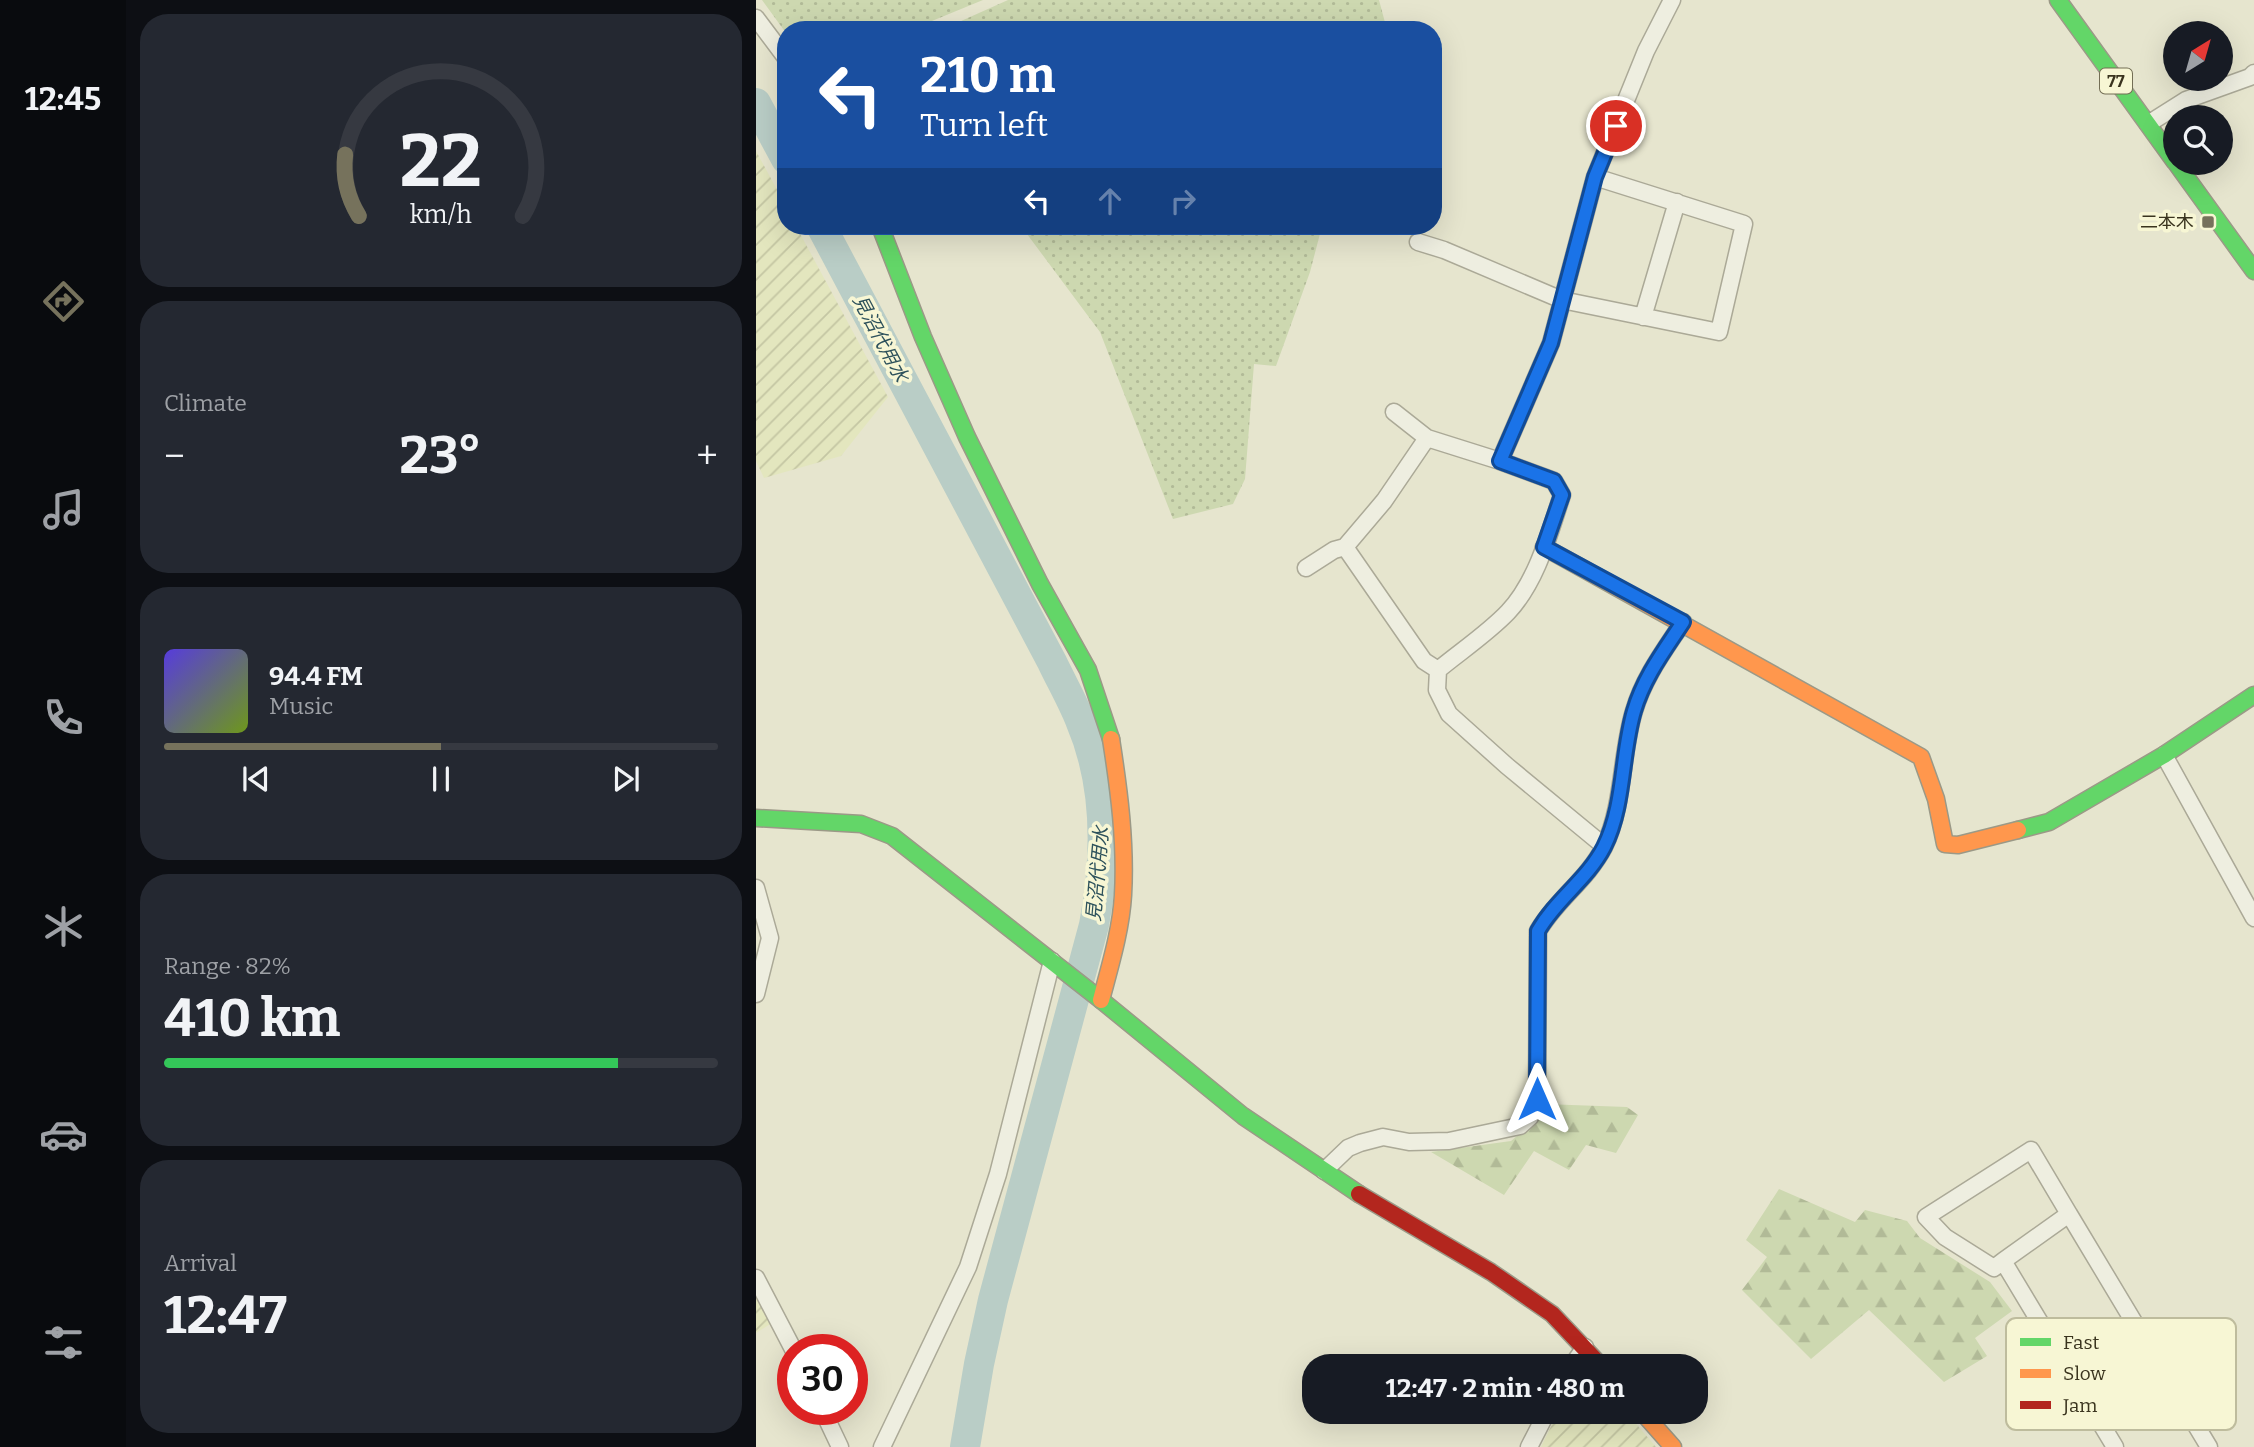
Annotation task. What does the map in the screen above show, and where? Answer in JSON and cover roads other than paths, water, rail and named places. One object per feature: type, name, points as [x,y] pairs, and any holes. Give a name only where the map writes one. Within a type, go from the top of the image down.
[{"type":"street","points":[[1500,461],[1551,343],[1595,177],[1646,51],[1672,0]]},
{"type":"street","name":"77","points":[[2058,0],[2163,144]]},
{"type":"street","points":[[756,18],[777,46]]},
{"type":"street","points":[[2148,124],[2186,100],[2250,77],[2254,73]]},
{"type":"street","name":"77","points":[[2185,175],[2254,271]]},
{"type":"street","points":[[1418,242],[1444,250],[1562,300],[1719,332],[1744,224],[1595,177]]},
{"type":"street","points":[[1643,317],[1676,202]]},
{"type":"street","points":[[883,235],[923,337],[967,437],[1040,584],[1088,670],[1110,732],[1121,804],[1122,895],[1114,949],[1099,998]]},
{"type":"street","points":[[1394,412],[1427,438],[1554,481],[1562,495],[1544,547],[1524,592],[1508,612],[1438,670],[1437,690],[1449,713],[1507,766],[1604,846]]},
{"type":"street","points":[[1306,568],[1334,550],[1345,547],[1384,501],[1427,438]]},
{"type":"street","points":[[1345,547],[1424,661],[1438,670]]},
{"type":"street","points":[[1544,547],[1683,622],[1921,757],[1936,799],[1945,844],[1958,845],[2049,822],[2164,755],[2254,695]]},
{"type":"street","points":[[1324,1171],[1348,1149],[1360,1143],[1383,1137],[1409,1142],[1449,1141],[1520,1126],[1530,1117],[1537,1099],[1538,931],[1548,913],[1580,882],[1604,846],[1625,769],[1633,713],[1646,678],[1683,622]]},
{"type":"street","points":[[2164,755],[2254,918]]},
{"type":"street","points":[[756,818],[861,824],[892,836],[1244,1116],[1375,1205],[1511,1286],[1552,1314],[1591,1354]]},
{"type":"street","points":[[756,888],[770,938],[756,994]]},
{"type":"street","points":[[882,1447],[968,1267],[998,1174],[1056,964]]},
{"type":"street","points":[[2069,1214],[1994,1268],[1945,1237],[1926,1217],[2031,1150],[2131,1318]]},
{"type":"street","points":[[2003,1261],[2037,1318]]},
{"type":"street","points":[[756,1278],[785,1334]]},
{"type":"street","points":[[1580,1354],[1585,1347]]},
{"type":"street","points":[[1530,1447],[1541,1424]]},
{"type":"street","points":[[1653,1424],[1673,1447]]},
{"type":"street","points":[[830,1425],[840,1447]]},
{"type":"street","points":[[2105,1430],[2115,1447]]},
{"type":"street","points":[[2199,1430],[2209,1447]]},
{"type":"waterway","name":"見沼代用水","points":[[756,103],[777,142]]},
{"type":"waterway","name":"見沼代用水","points":[[826,235],[1070,698],[1089,745],[1100,795],[1103,847],[1094,925],[993,1300],[965,1447]]},
{"type":"place","name":"二本木","points":[[2208,222]]}]
